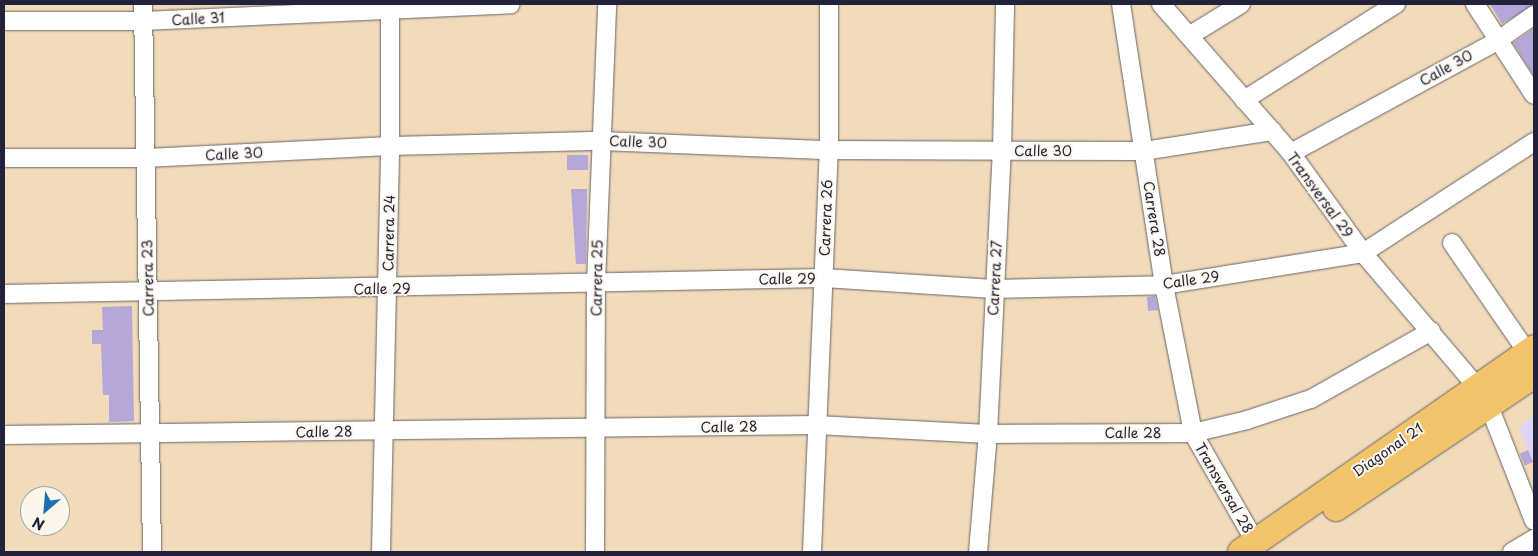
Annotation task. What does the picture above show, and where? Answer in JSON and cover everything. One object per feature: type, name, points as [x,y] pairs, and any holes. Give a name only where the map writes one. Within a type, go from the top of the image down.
[{"type":"highway","name":"Diagonal 21","points":[[1255,549],[1483,397],[1532,359]]},
{"type":"street","name":"Carrera 23","points":[[143,4],[152,552]]},
{"type":"street","name":"Calle 31","points":[[4,21],[143,22],[390,6],[512,4]]},
{"type":"street","name":"Carrera 25","points":[[594,552],[596,283],[607,4]]},
{"type":"street","name":"Carrera 26","points":[[812,552],[829,150],[829,4]]},
{"type":"street","name":"Carrera 27","points":[[978,552],[988,434],[1002,151],[1005,4]]},
{"type":"street","name":"Carrera 28","points":[[1121,4],[1164,285],[1193,433]]},
{"type":"street","name":"Transversal 29","points":[[1161,4],[1291,153],[1363,253],[1430,331],[1483,397],[1534,521]]},
{"type":"street","points":[[1189,36],[1240,4]]},
{"type":"street","points":[[1244,100],[1396,4]]},
{"type":"street","points":[[1475,4],[1497,41],[1534,95]]},
{"type":"street","name":"Carrera 24","points":[[381,552],[388,289],[390,6]]},
{"type":"street","name":"Calle 30","points":[[1291,153],[1497,41],[1534,15]]},
{"type":"street","name":"Calle 30","points":[[4,158],[146,158],[390,146],[601,141],[829,150],[1144,151],[1272,131]]},
{"type":"street","name":"Calle 29","points":[[4,294],[388,289],[824,278],[994,289],[1164,285],[1363,253],[1534,142]]},
{"type":"street","points":[[1452,243],[1532,359]]},
{"type":"street","name":"Calle 28","points":[[4,435],[151,435],[816,425],[988,434],[1193,433],[1247,420],[1311,399],[1430,331]]},
{"type":"street","name":"Transversal 28","points":[[1193,433],[1255,549]]},
{"type":"street","points":[[1512,552],[1534,540]]},
{"type":"shaded area","points":[[1534,416],[1534,465],[1519,427]]},
{"type":"building","points":[[1490,4],[1534,4],[1534,5],[1502,24]]},
{"type":"building","points":[[1534,28],[1534,76],[1513,43]]},
{"type":"building","points":[[567,155],[588,155],[588,170],[567,170]]},
{"type":"building","points":[[571,189],[587,189],[586,264],[576,264]]},
{"type":"building","points":[[1155,296],[1158,310],[1148,311],[1147,297]]},
{"type":"building","points":[[132,306],[134,421],[109,422],[109,395],[103,395],[101,344],[92,344],[92,330],[103,330],[102,307]]},
{"type":"building","points":[[1528,450],[1533,462],[1525,465],[1520,454]]}]
